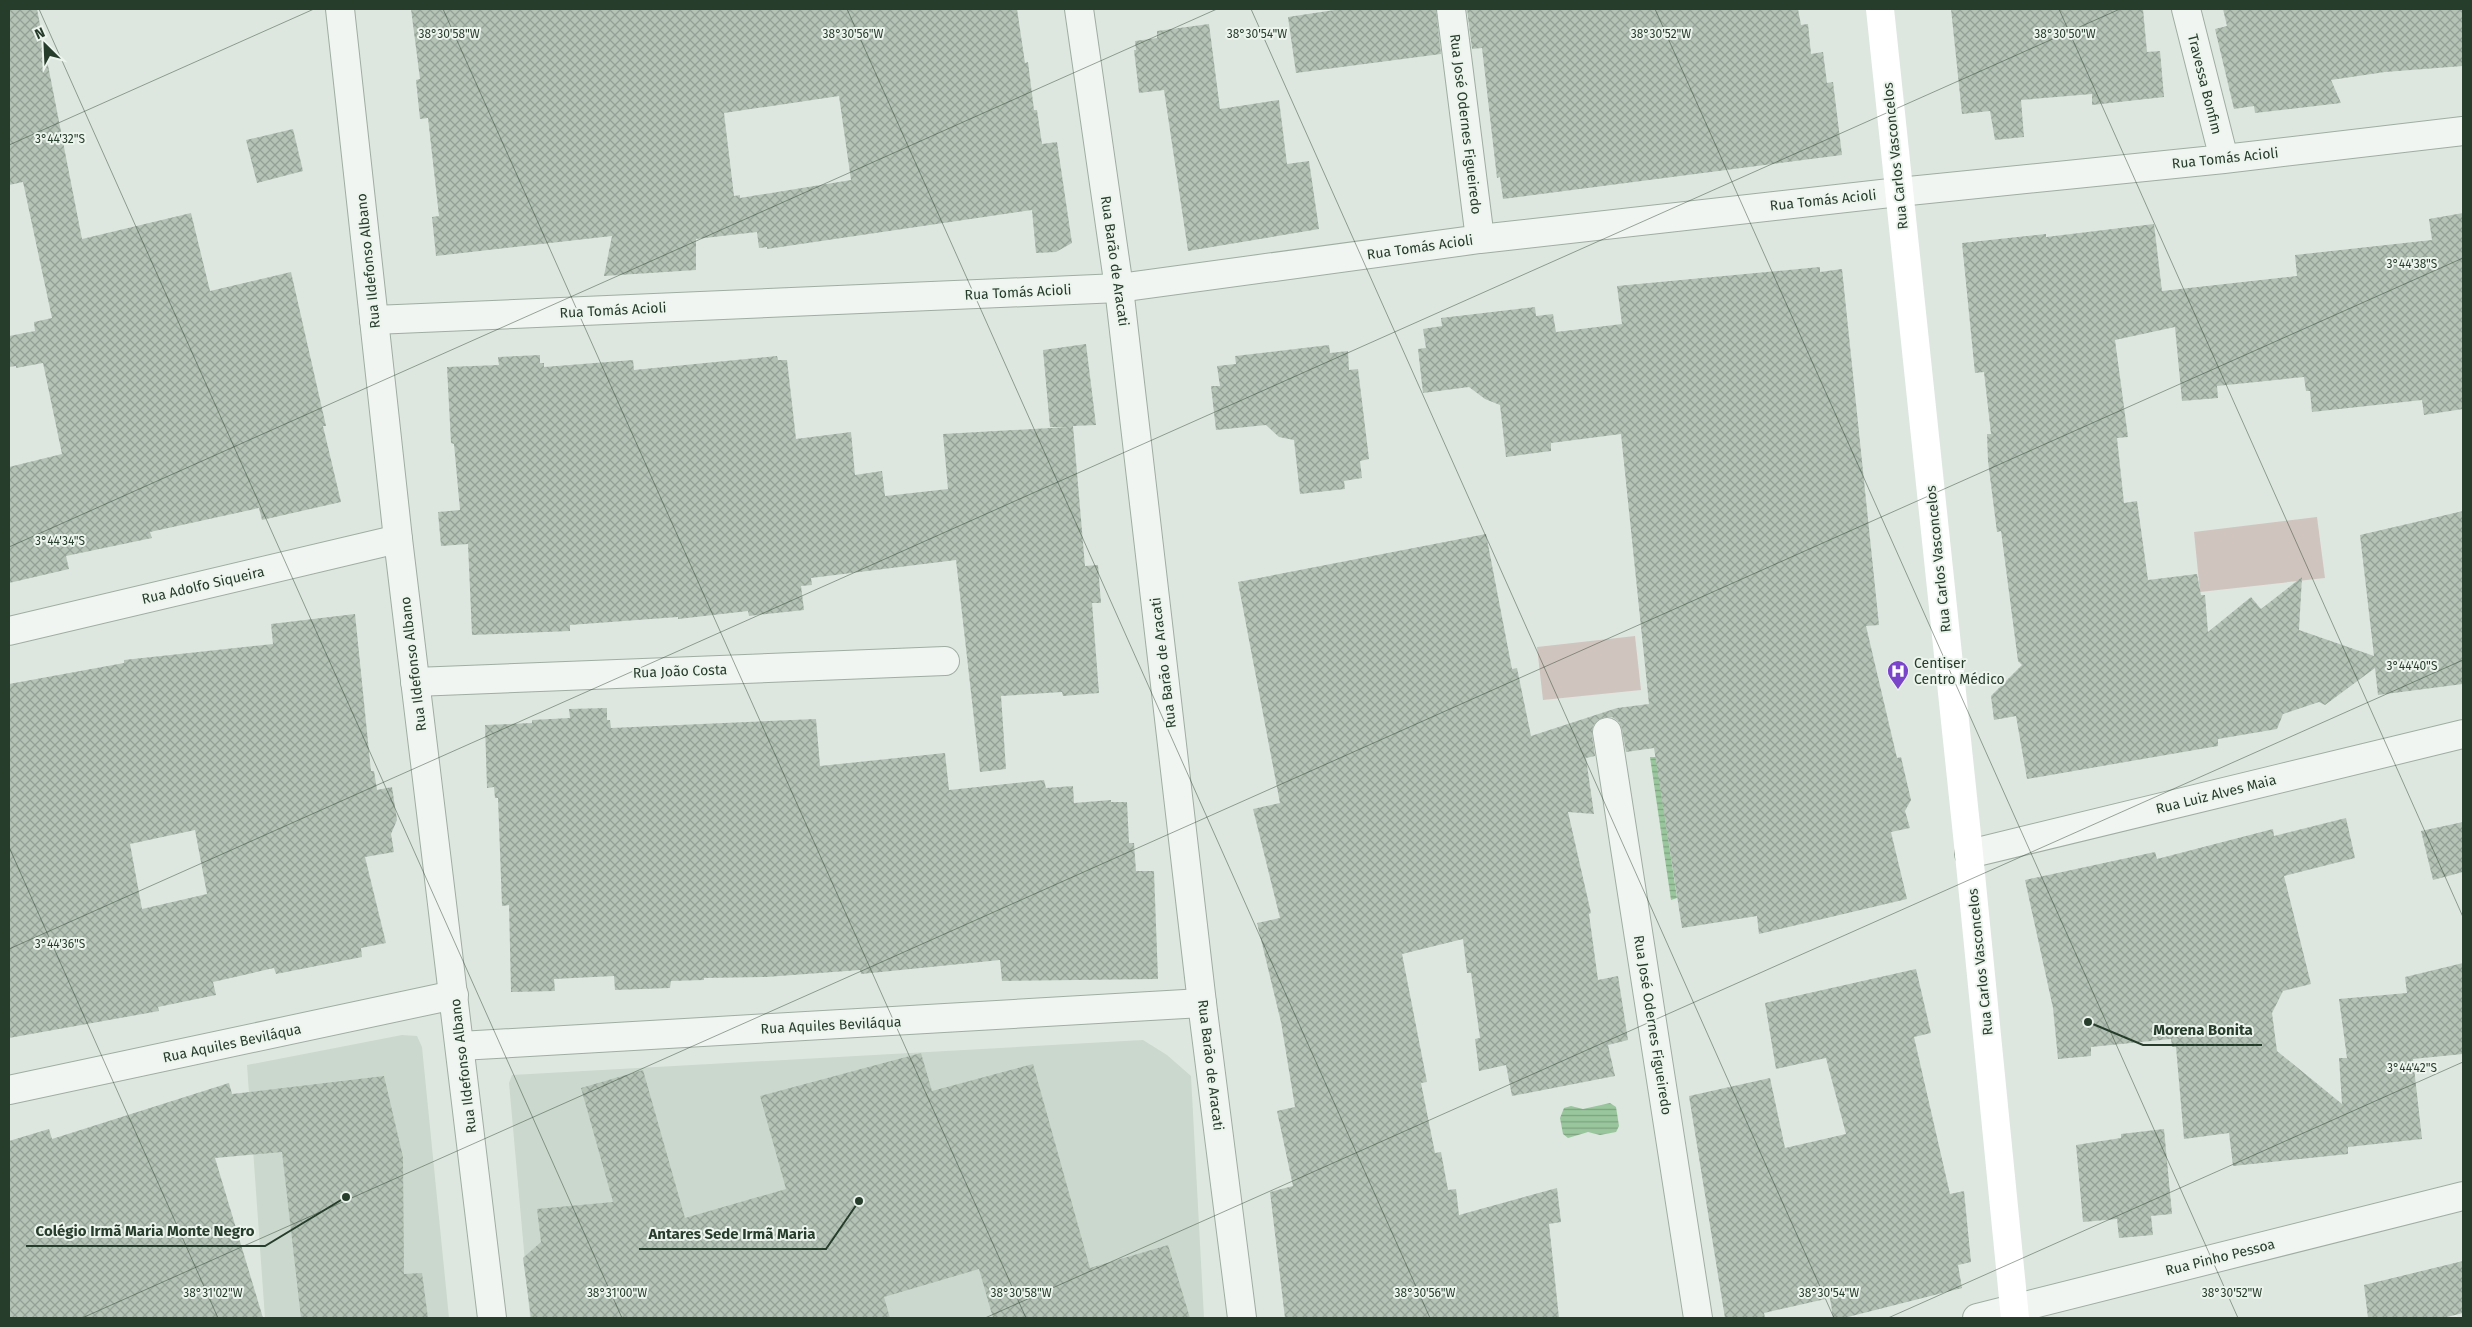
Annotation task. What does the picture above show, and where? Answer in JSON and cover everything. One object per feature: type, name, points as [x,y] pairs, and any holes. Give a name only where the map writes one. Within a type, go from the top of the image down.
[{"type":"main road","name":"Rua Carlos Vasconcelos","points":[[1880,9],[1969,854],[2014,1313]]},
{"type":"street","name":"Rua Ildefonso Albano","points":[[340,9],[398,539],[492,1318]]},
{"type":"street","name":"Rua Barão de Aracati","points":[[1080,9],[1119,288],[1202,1003],[1242,1318]]},
{"type":"street","name":"Rua José Odernes Figueiredo","points":[[1451,9],[1480,238]]},
{"type":"street","name":"Travessa Bonfim","points":[[2186,9],[2224,159]]},
{"type":"street","name":"Rua Tomás Acioli","points":[[374,320],[1119,288],[1480,238],[1899,192],[2224,159],[2463,131]]},
{"type":"street","name":"Rua Adolfo Siqueira","points":[[9,631],[398,539]]},
{"type":"street","name":"Rua João Costa","points":[[415,682],[945,661]]},
{"type":"street","name":"Rua José Odernes Figueiredo","points":[[1607,732],[1698,1318]]},
{"type":"street","name":"Rua Luiz Alves Maia","points":[[1969,854],[2463,734]]},
{"type":"street","name":"Rua Aquiles Beviláqua","points":[[9,1090],[454,996]]},
{"type":"street","name":"Rua Aquiles Beviláqua","points":[[460,1046],[1202,1003]]},
{"type":"street","name":"Rua Pinho Pessoa","points":[[1977,1318],[2014,1313],[2463,1196]]},
{"type":"shaded area","points":[[2317,517],[2325,578],[2200,592],[2194,532]]},
{"type":"shaded area","points":[[1635,636],[1641,690],[1543,700],[1537,647]]},
{"type":"shaded area","points":[[1650,757],[1656,757],[1677,898],[1671,900]]},
{"type":"shaded area","points":[[402,1035],[417,1036],[422,1047],[449,1318],[265,1318],[247,1065]]},
{"type":"shaded area","points":[[1143,1040],[1167,1055],[1191,1076],[1204,1318],[530,1318],[509,1083],[512,1075]]},
{"type":"shaded area","points":[[1610,1103],[1616,1107],[1619,1126],[1616,1132],[1600,1135],[1588,1132],[1568,1138],[1563,1134],[1560,1118],[1564,1108],[1571,1106],[1583,1109]]},
{"type":"building","points":[[9,9],[37,9],[82,239],[191,213],[210,291],[291,272],[341,502],[262,520],[259,508],[150,532],[152,538],[66,556],[69,569],[9,583],[9,467],[62,454],[43,363],[16,368],[16,366],[9,367],[9,336],[35,331],[34,322],[52,318],[23,182],[9,185]]},
{"type":"building","points":[[411,9],[1017,9],[1025,63],[1028,62],[1034,110],[1037,110],[1042,144],[1057,142],[1072,243],[1056,252],[1036,253],[1032,210],[767,249],[767,247],[759,248],[757,232],[696,239],[696,270],[604,276],[612,236],[436,256],[432,217],[439,216],[428,118],[420,119],[416,80],[420,79]],"holes":[[[839,96],[851,180],[740,198],[740,195],[734,196],[724,113]]]},
{"type":"building","points":[[1341,9],[1436,9],[1441,54],[1296,73],[1288,17]]},
{"type":"building","points":[[1467,9],[1798,9],[1801,25],[1808,24],[1811,54],[1823,52],[1827,83],[1833,82],[1842,155],[1503,199],[1500,177],[1497,178],[1482,48],[1472,49]]},
{"type":"building","points":[[1951,9],[2143,9],[2147,52],[2160,51],[2164,97],[2092,105],[2092,94],[2021,100],[2024,137],[1995,140],[1990,111],[1962,114]]},
{"type":"building","points":[[2223,9],[2462,9],[2463,66],[2385,72],[2331,80],[2341,103],[2255,113],[2254,106],[2234,109],[2215,29],[2227,26]]},
{"type":"building","points":[[1209,24],[1220,109],[1279,100],[1287,164],[1309,161],[1319,229],[1188,251],[1164,90],[1139,93],[1134,50],[1136,50],[1135,41],[1157,38],[1157,31]]},
{"type":"building","points":[[293,129],[303,171],[257,183],[246,140]]},
{"type":"building","points":[[2463,213],[2463,409],[2424,415],[2422,400],[2312,412],[2310,391],[2306,391],[2304,377],[2217,386],[2218,398],[2182,401],[2175,327],[2115,340],[2128,437],[2117,438],[2124,503],[2137,501],[2148,580],[2197,574],[2201,595],[2205,595],[2208,632],[2251,597],[2261,609],[2302,577],[2299,630],[2374,656],[2360,535],[2463,511],[2463,684],[2378,695],[2375,668],[2325,705],[2319,702],[2283,714],[2277,729],[2218,739],[2218,746],[2027,779],[2016,716],[1994,720],[1991,696],[2022,665],[2018,661],[2001,531],[1997,532],[1988,461],[1987,434],[1991,434],[1984,372],[1975,373],[1962,243],[2046,234],[2046,237],[2154,224],[2162,291],[2297,276],[2295,255],[2432,240],[2429,219]]},
{"type":"building","points":[[1820,267],[1820,272],[1842,269],[1879,625],[1866,626],[1897,758],[1901,757],[1911,800],[1905,811],[1910,828],[1891,832],[1907,899],[1759,934],[1757,916],[1682,928],[1654,748],[1626,752],[1619,722],[1612,717],[1598,720],[1593,726],[1592,734],[1595,756],[1586,758],[1594,814],[1568,812],[1591,913],[1589,914],[1598,980],[1618,976],[1628,1040],[1608,1045],[1615,1076],[1512,1096],[1506,1065],[1479,1071],[1475,1039],[1480,1038],[1471,973],[1467,973],[1463,939],[1402,954],[1427,1082],[1421,1083],[1435,1153],[1441,1152],[1448,1190],[1456,1189],[1459,1215],[1557,1188],[1561,1222],[1549,1224],[1559,1318],[1285,1318],[1270,1192],[1293,1186],[1277,1111],[1295,1107],[1281,1022],[1257,923],[1280,918],[1253,809],[1280,803],[1238,582],[1486,534],[1512,669],[1517,668],[1531,736],[1617,708],[1649,704],[1621,434],[1551,443],[1551,451],[1506,457],[1500,405],[1485,399],[1469,387],[1423,393],[1418,349],[1426,348],[1423,329],[1442,326],[1441,318],[1535,307],[1536,316],[1553,314],[1556,332],[1622,324],[1617,286]]},
{"type":"building","points":[[1086,344],[1096,425],[1073,426],[1085,566],[1098,565],[1101,603],[1092,603],[1099,693],[1063,696],[1062,692],[1001,696],[1006,769],[980,772],[956,560],[811,578],[812,585],[801,586],[804,610],[749,616],[748,611],[678,619],[678,617],[570,625],[570,631],[472,635],[468,544],[441,546],[438,512],[460,510],[454,444],[451,443],[447,367],[499,365],[498,357],[540,355],[540,363],[544,363],[544,367],[633,360],[634,370],[777,356],[778,360],[787,360],[796,439],[851,432],[855,475],[882,471],[885,496],[948,489],[943,434],[1068,427],[1050,427],[1043,350]]},
{"type":"building","points":[[1329,345],[1330,353],[1348,351],[1349,370],[1358,369],[1369,459],[1360,461],[1362,478],[1344,481],[1345,489],[1300,494],[1294,440],[1279,437],[1266,425],[1216,430],[1211,386],[1220,386],[1217,366],[1236,364],[1235,356]]},
{"type":"building","points":[[355,614],[371,771],[374,771],[377,790],[392,787],[397,820],[391,834],[394,852],[365,857],[386,943],[361,948],[362,957],[276,974],[274,968],[213,982],[216,995],[158,1007],[159,1011],[9,1038],[9,684],[124,663],[124,660],[273,644],[271,624]],"holes":[[[195,830],[207,894],[142,909],[130,844]]]},
{"type":"building","points":[[607,708],[607,720],[610,720],[611,728],[816,719],[820,766],[945,753],[949,790],[1044,780],[1046,788],[1073,786],[1074,803],[1111,800],[1111,802],[1127,802],[1129,843],[1134,843],[1136,871],[1154,871],[1158,979],[1002,981],[1000,960],[861,974],[860,970],[766,977],[704,978],[704,980],[671,981],[670,988],[615,990],[614,976],[554,979],[555,991],[511,992],[509,905],[502,906],[498,798],[495,798],[494,787],[487,788],[485,725],[532,723],[532,720],[570,718],[569,709]]},
{"type":"building","points":[[2346,818],[2355,858],[2284,876],[2311,984],[2283,991],[2272,1013],[2277,1051],[2342,1104],[2339,1058],[2347,1058],[2339,999],[2407,993],[2405,977],[2463,963],[2463,1054],[2413,1059],[2422,1139],[2348,1147],[2348,1154],[2233,1166],[2229,1133],[2184,1139],[2176,1047],[2172,1047],[2171,1039],[2091,1047],[2091,1056],[2058,1059],[2053,1008],[2025,880],[2155,852],[2157,859],[2273,829],[2274,836]]},
{"type":"building","points":[[2463,822],[2463,872],[2433,880],[2421,831]]},
{"type":"building","points":[[1916,969],[1931,1033],[1914,1037],[1950,1194],[1964,1191],[1971,1262],[1958,1265],[1962,1288],[1844,1318],[1833,1318],[1830,1298],[1764,1313],[1765,1318],[1725,1318],[1689,1096],[1770,1078],[1785,1148],[1846,1134],[1826,1058],[1776,1069],[1765,1003]]},
{"type":"building","points":[[921,1053],[932,1091],[1033,1064],[1090,1268],[1168,1245],[1190,1318],[993,1318],[979,1269],[884,1297],[890,1318],[531,1318],[523,1258],[541,1242],[537,1209],[613,1202],[581,1088],[643,1070],[685,1218],[786,1189],[760,1096]]},
{"type":"building","points":[[384,1076],[403,1157],[404,1274],[422,1273],[428,1318],[301,1318],[282,1152],[215,1158],[263,1318],[9,1318],[9,1141],[49,1129],[52,1139],[229,1083],[232,1094]]},
{"type":"building","points":[[2164,1129],[2172,1214],[2151,1216],[2153,1235],[2119,1238],[2117,1219],[2083,1222],[2076,1145],[2121,1138],[2121,1134]]},
{"type":"building","points":[[2463,1261],[2463,1313],[2443,1318],[2368,1318],[2364,1285]]},
{"type":"place","name":"Centiser Centro Médico","points":[[1898,690]]},
{"type":"place","name":"Morena Bonita","points":[[2088,1022]]},
{"type":"place","name":"Colégio Irmã Maria Monte Negro","points":[[346,1197]]},
{"type":"place","name":"Antares Sede Irmã Maria","points":[[859,1201]]}]
